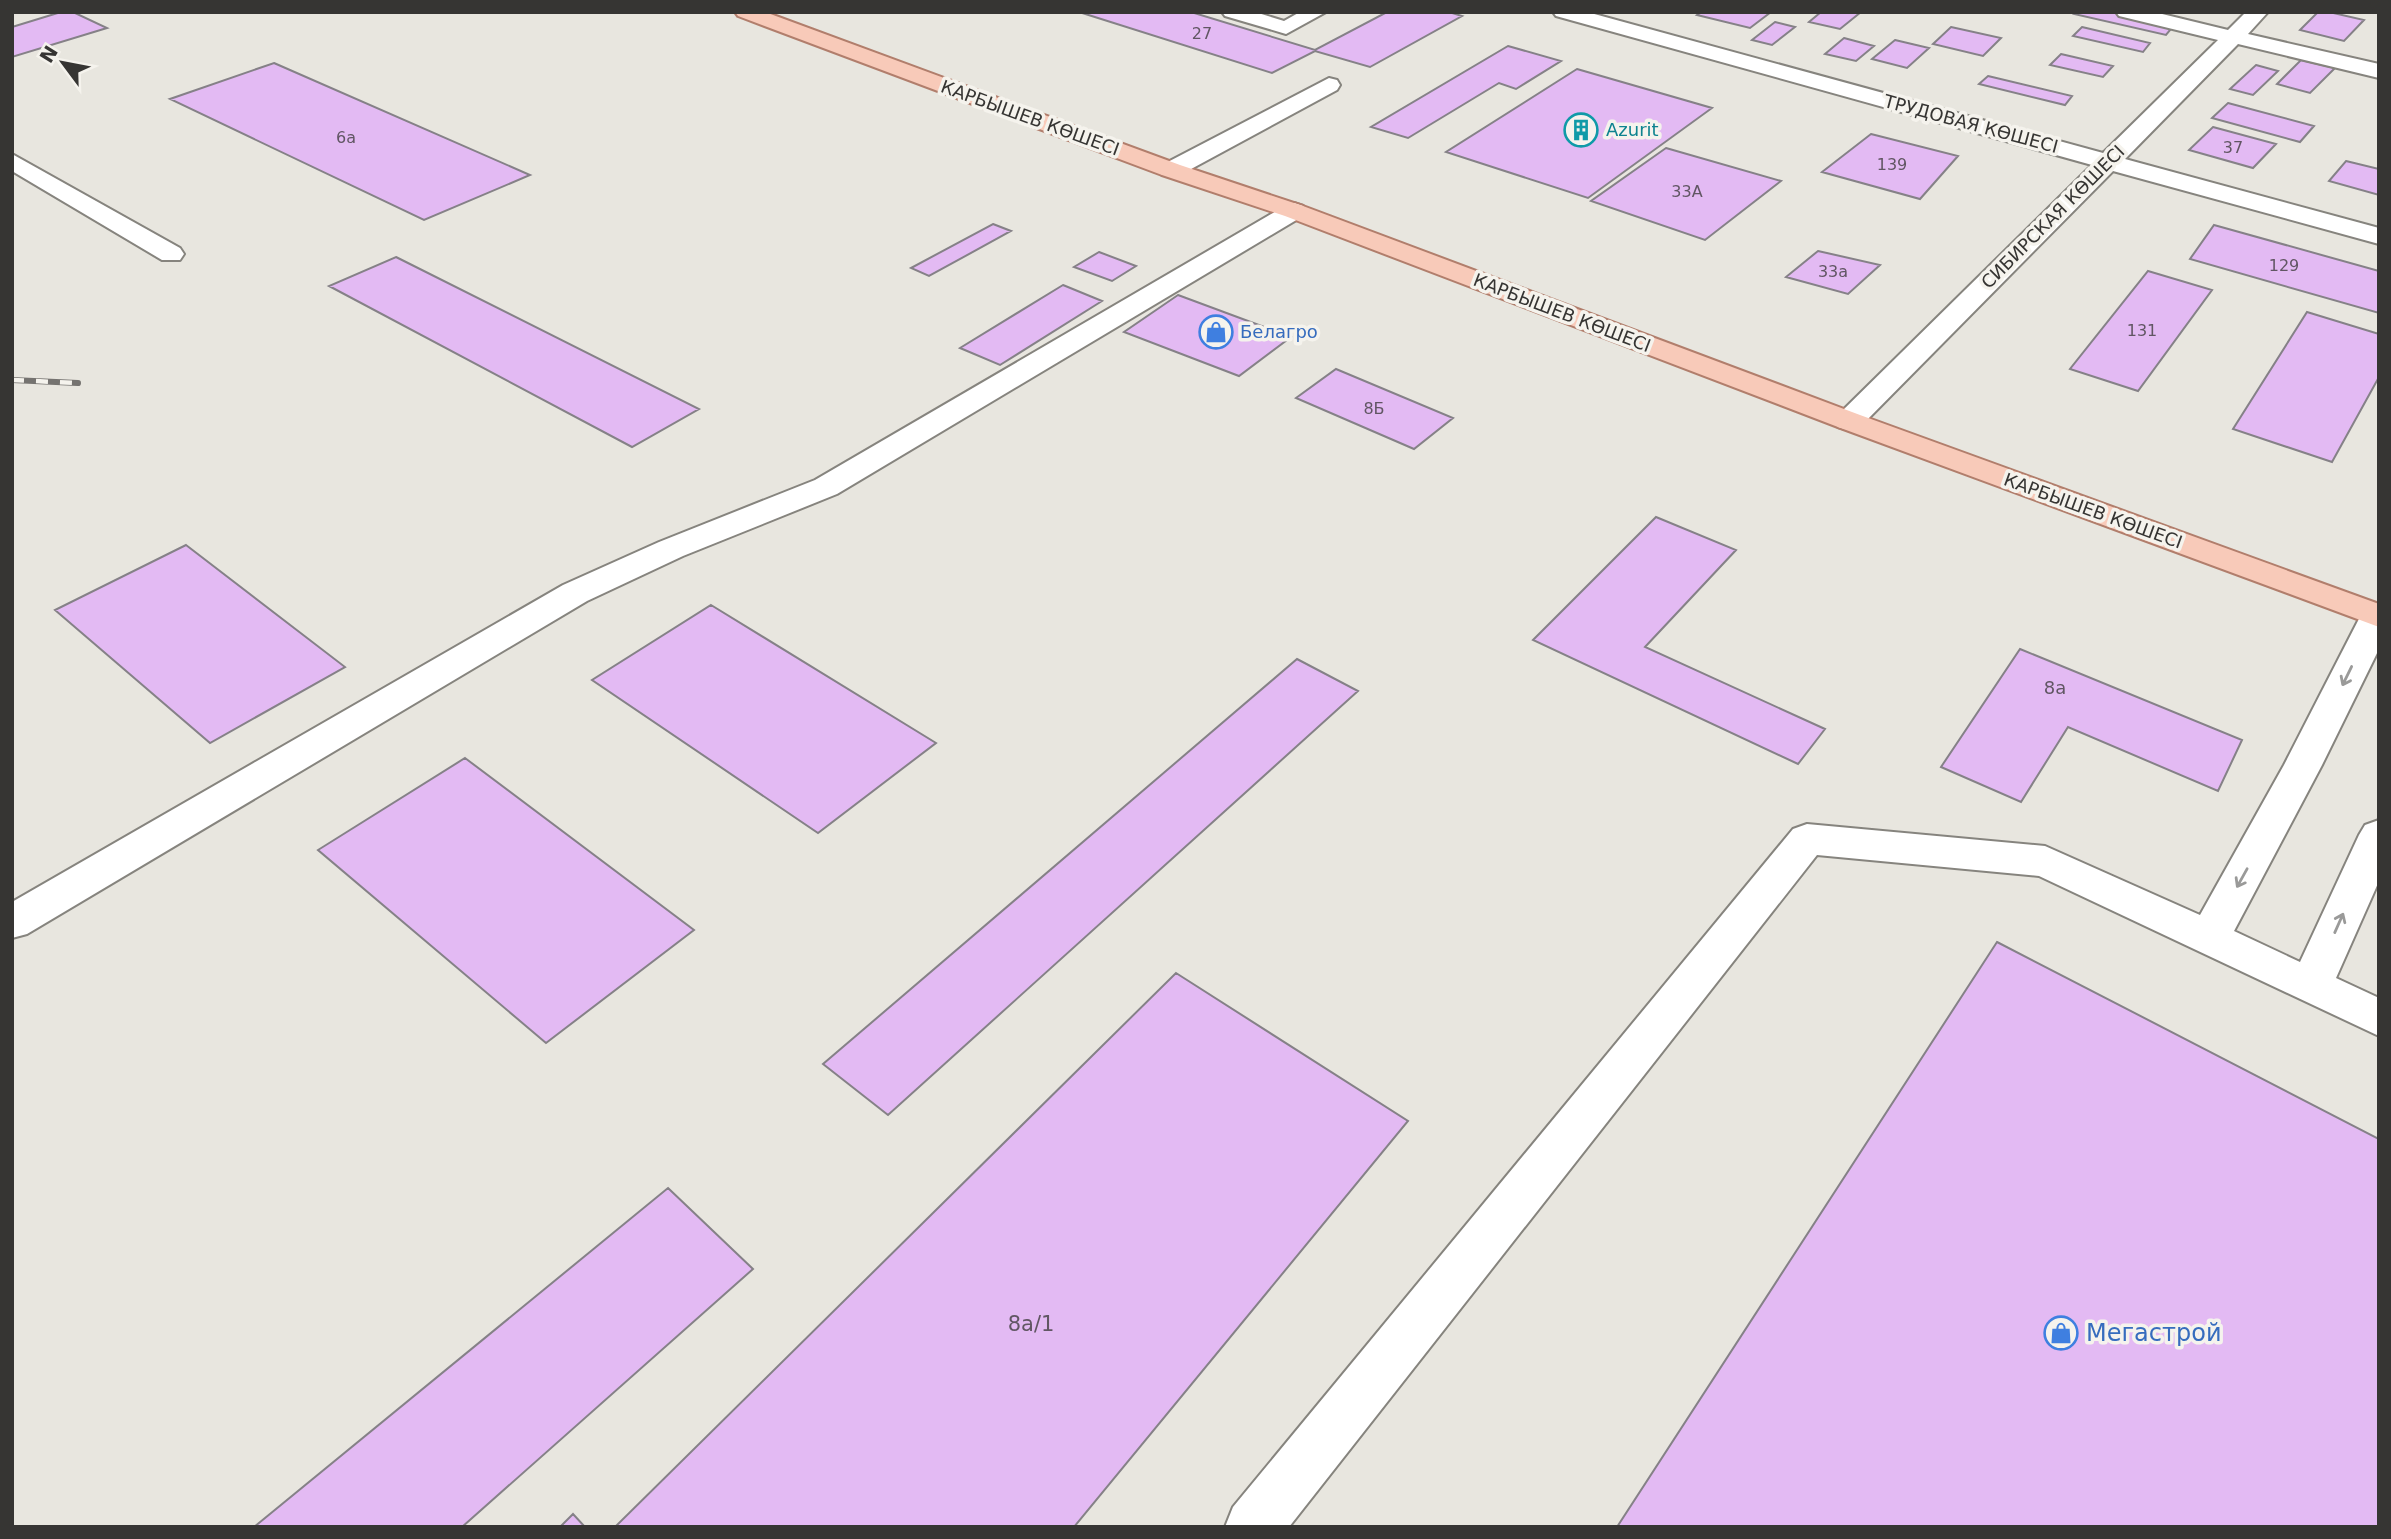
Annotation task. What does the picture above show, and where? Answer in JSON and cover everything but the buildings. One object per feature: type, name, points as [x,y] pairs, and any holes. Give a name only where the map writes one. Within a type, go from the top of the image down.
[{"type":"main road","name":"КАРБЫШЕВ КӨШЕСІ","points":[[745,12],[1171,170],[1294,211],[1849,421],[2378,615]]},
{"type":"street","points":[[1232,12],[1286,28],[1316,12]]},
{"type":"street","name":"ТРУДОВАЯ КӨШЕСІ","points":[[1563,12],[2379,236]]},
{"type":"street","points":[[2126,12],[2379,71]]},
{"type":"street","name":"СИБИРСКАЯ КӨШЕСІ","points":[[1849,421],[2258,12]]},
{"type":"street","points":[[1171,170],[1329,85]]},
{"type":"street","points":[[12,161],[171,254]]},
{"type":"street","points":[[12,922],[575,593],[671,549],[826,486],[1294,211]]},
{"type":"street","points":[[2210,936],[2303,765],[2378,615]]},
{"type":"street","points":[[2311,985],[2379,835]]},
{"type":"street","points":[[1253,1527],[1807,839],[2045,861],[2210,936],[2379,1018]]},
{"type":"railway","points":[[12,380],[78,383]]},
{"type":"place","name":"Azurit","points":[[1581,130]]},
{"type":"place","name":"Белагро","points":[[1216,332]]},
{"type":"place","name":"Мегастрой","points":[[2061,1333]]}]
